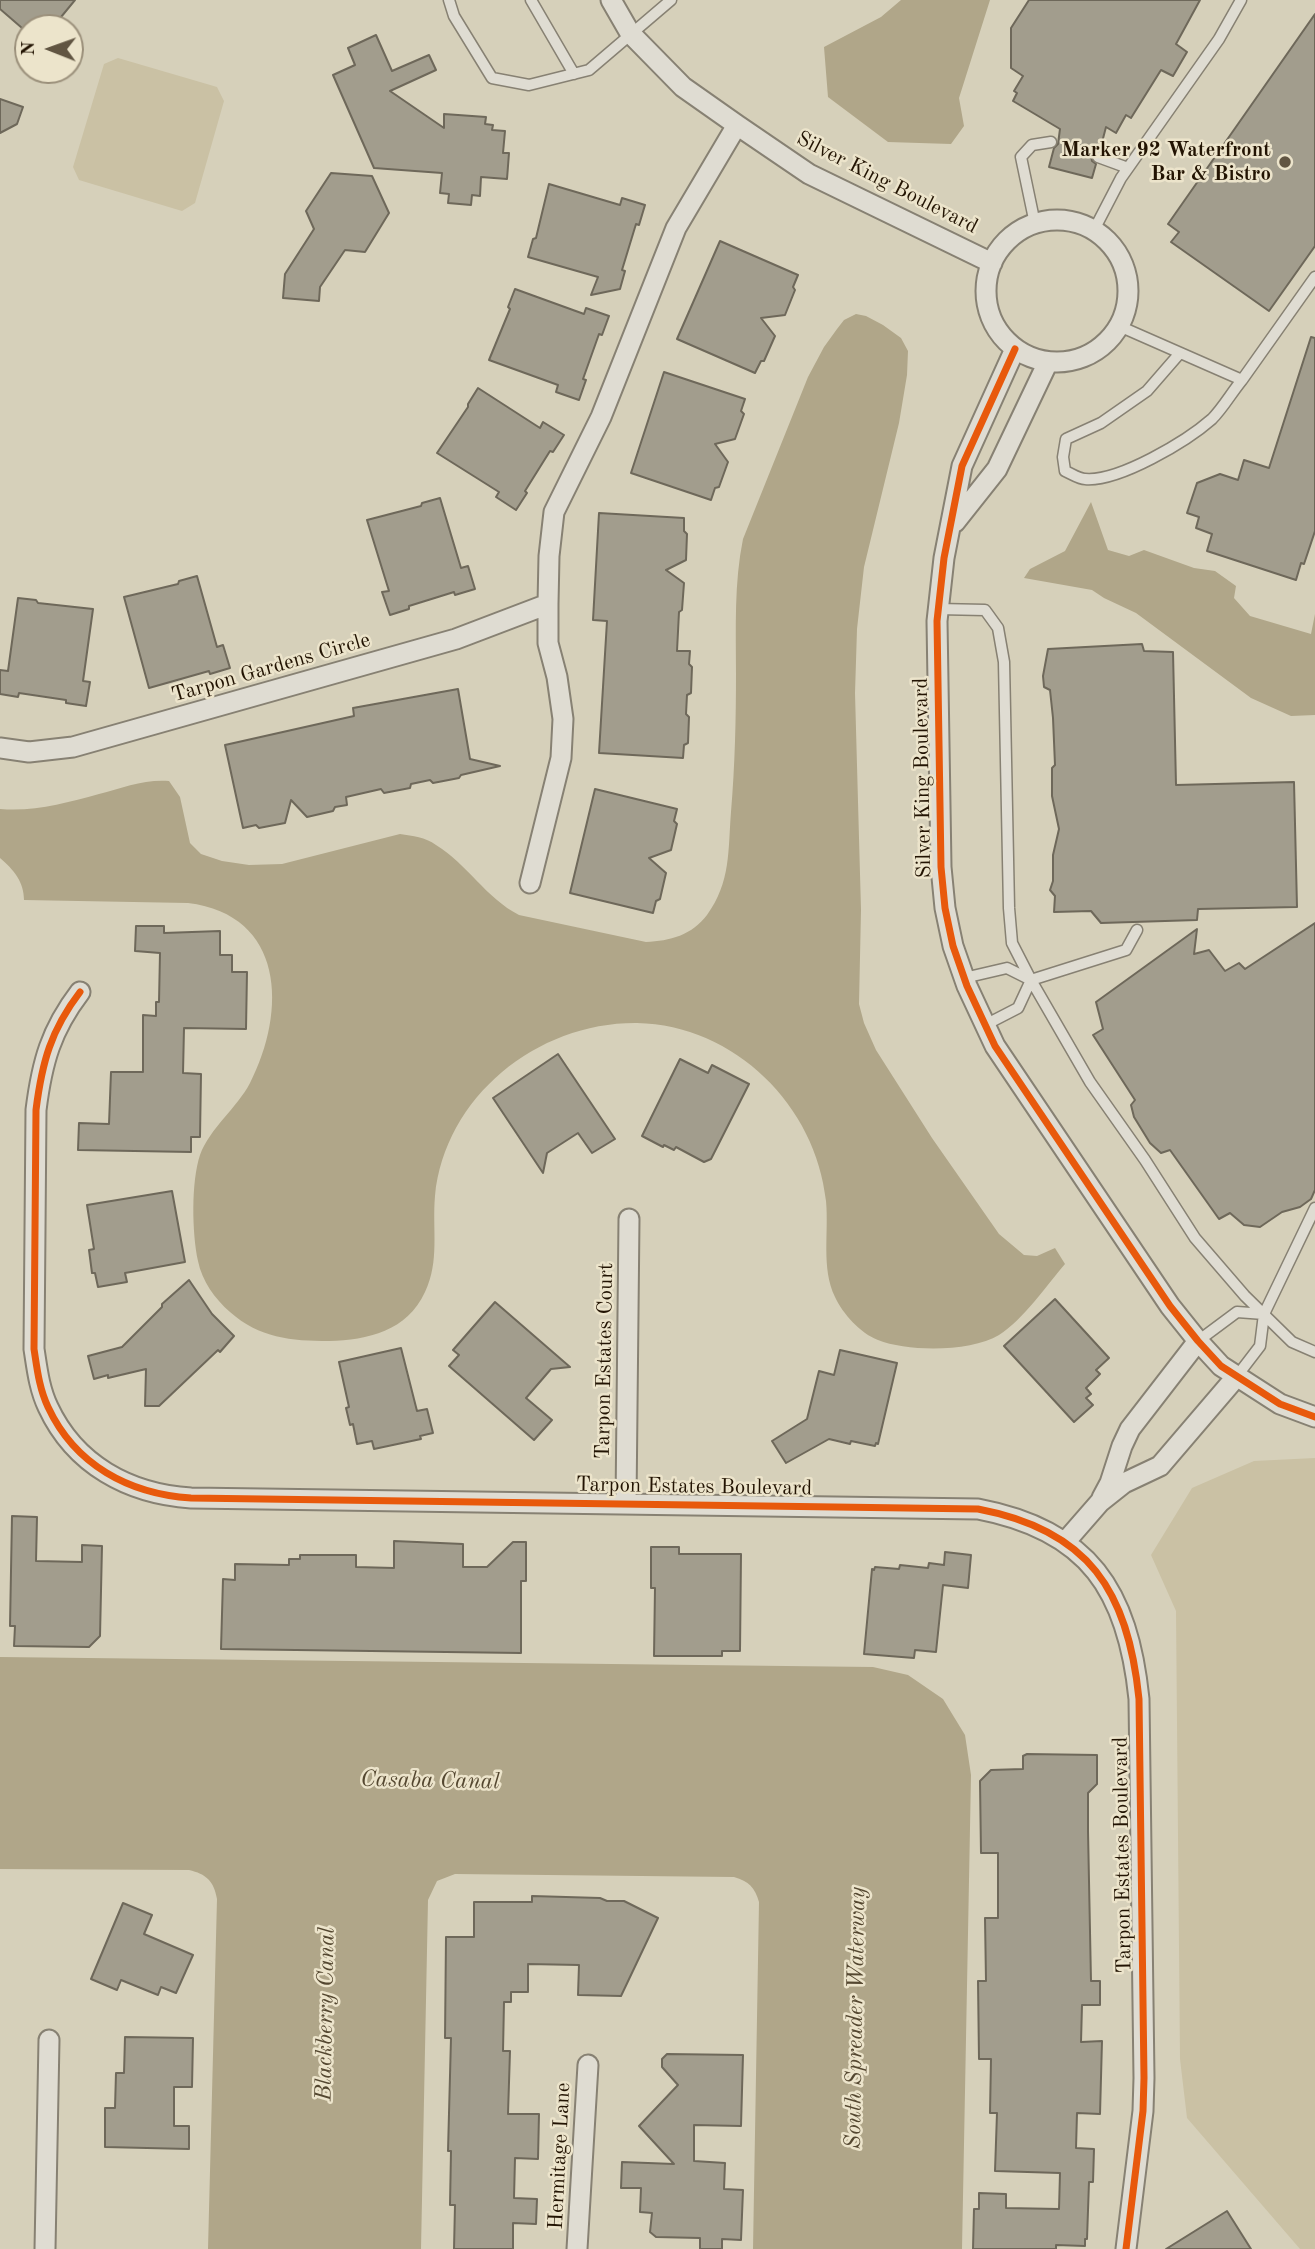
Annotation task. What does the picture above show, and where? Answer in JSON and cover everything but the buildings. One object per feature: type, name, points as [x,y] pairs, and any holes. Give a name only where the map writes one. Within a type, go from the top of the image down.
[{"type":"street","name":"Silver King Boulevard","points":[[611,0],[630,33],[683,87],[737,125],[809,174],[992,263]]},
{"type":"street","points":[[530,883],[561,758],[563,719],[557,677],[548,643],[549,556],[554,512],[601,417],[676,228],[737,125]]},
{"type":"street","points":[[1055,220],[1075,222],[1094,230],[1111,244],[1122,263],[1128,284],[1127,306],[1119,326],[1106,343],[1089,355],[1069,362],[1048,362],[1031,358],[1015,349],[999,332],[989,310],[986,286],[992,263],[1002,246],[1017,232],[1034,224],[1055,220]]},
{"type":"street","name":"Silver King Boulevard","points":[[1015,349],[961,466],[942,569],[938,609],[941,867],[945,908],[953,946],[964,978],[995,1046],[1170,1306],[1221,1366],[1280,1404],[1315,1417]]},
{"type":"street","name":"Silver King Boulevard","points":[[952,525],[997,469],[1048,362]]},
{"type":"street","name":"Tarpon Gardens Circle","points":[[0,748],[29,752],[74,747],[456,639],[548,604]]},
{"type":"street","name":"Tarpon Estates Boulevard","points":[[80,992],[62,1016],[51,1037],[37,1100],[34,1349],[38,1377],[47,1405],[58,1425],[86,1456],[115,1479],[150,1493],[169,1496],[978,1509],[1037,1525],[1066,1541],[1089,1563],[1118,1605],[1129,1634],[1139,1699],[1144,2078],[1143,2111],[1126,2249]]},
{"type":"street","name":"Tarpon Estates Court","points":[[626,1503],[629,1219]]},
{"type":"street","points":[[1100,1502],[1130,1429],[1198,1340]]},
{"type":"street","points":[[1066,1541],[1100,1502],[1124,1483],[1160,1466],[1237,1376]]},
{"type":"street","points":[[45,2249],[49,2040]]},
{"type":"street","name":"Hermitage Lane","points":[[577,2249],[588,2065]]},
{"type":"lane","points":[[450,0],[454,16],[492,78],[529,85],[589,70],[671,0]]},
{"type":"lane","points":[[531,0],[574,74]]},
{"type":"lane","points":[[1094,230],[1128,168],[1219,39],[1241,0]]},
{"type":"lane","points":[[1034,224],[1021,158],[1032,145],[1051,142]]},
{"type":"lane","points":[[1098,157],[1128,168]]},
{"type":"lane","points":[[1180,353],[1147,391],[1101,423],[1066,439],[1063,457],[1065,471],[1083,480],[1104,478],[1140,464],[1184,441],[1214,417],[1315,277]]},
{"type":"lane","points":[[1119,326],[1242,380]]},
{"type":"lane","points":[[938,609],[985,610],[999,628],[1004,662],[1012,943],[1090,1082],[1195,1238],[1292,1342],[1315,1352]]},
{"type":"lane","points":[[964,978],[1007,968],[1031,980],[1126,950],[1136,930]]},
{"type":"lane","points":[[984,1025],[1018,1008],[1031,980]]},
{"type":"lane","points":[[1237,1376],[1260,1346],[1264,1314],[1315,1208]]},
{"type":"lane","points":[[1198,1340],[1237,1312],[1264,1314]]},
{"type":"shaded area","points":[[118,58],[217,87],[224,101],[195,203],[182,211],[79,180],[73,167],[104,64]]},
{"type":"shaded area","points":[[1315,1458],[1315,2249],[1300,2249],[1187,2118],[1180,2059],[1176,1611],[1151,1555],[1192,1488],[1254,1461]]},
{"type":"water","points":[[901,0],[990,0],[959,98],[964,126],[951,144],[888,142],[828,97],[824,47],[881,17]]},
{"type":"water","points":[[856,314],[883,325],[901,338],[908,351],[899,423],[864,567],[857,629],[855,693],[861,910],[859,1004],[876,1050],[932,1138],[999,1234],[1024,1255],[1037,1256],[1055,1248],[1065,1264],[1017,1321],[987,1341],[956,1347],[922,1348],[891,1344],[871,1337],[847,1316],[831,1286],[827,1262],[826,1201],[819,1166],[806,1133],[788,1103],[764,1077],[737,1055],[706,1038],[673,1027],[637,1023],[600,1026],[565,1036],[532,1051],[503,1072],[477,1097],[457,1127],[442,1160],[435,1196],[434,1257],[430,1280],[408,1316],[385,1331],[344,1340],[289,1339],[252,1328],[224,1307],[206,1282],[196,1250],[193,1208],[197,1166],[204,1145],[250,1083],[270,1026],[272,998],[269,970],[260,946],[244,926],[220,911],[188,903],[24,900],[17,877],[0,858],[0,809],[50,806],[142,783],[169,781],[180,797],[190,843],[201,854],[222,861],[249,865],[282,864],[400,834],[410,835],[428,840],[447,853],[496,900],[519,915],[646,942],[672,938],[695,928],[715,903],[727,865],[735,742],[737,589],[743,539],[808,377],[837,329],[844,320]]},
{"type":"water","points":[[1091,502],[1108,550],[1129,556],[1144,550],[1194,568],[1215,571],[1236,586],[1234,598],[1250,616],[1311,634],[1315,614],[1315,715],[1291,716],[1251,698],[1136,613],[1092,590],[1024,578],[1030,569],[1065,551]]},
{"type":"water","points":[[0,1657],[873,1667],[908,1675],[943,1699],[965,1735],[971,1775],[962,2249],[753,2249],[759,1902],[756,1893],[747,1883],[734,1877],[455,1874],[437,1881],[428,1900],[421,2249],[208,2249],[217,1899],[214,1887],[208,1879],[189,1870],[0,1869]]},
{"type":"cycle path","points":[[1015,349],[962,466],[944,558],[937,621],[941,867],[945,908],[953,946],[967,986],[995,1046],[1170,1306],[1221,1366],[1280,1404],[1315,1417]]},
{"type":"cycle path","points":[[80,992],[49,1047],[36,1110],[34,1349],[42,1393],[59,1427],[73,1445],[106,1473],[146,1490],[191,1498],[978,1509],[1016,1519],[1048,1532],[1075,1550],[1096,1571],[1112,1597],[1125,1627],[1139,1699],[1144,2078],[1143,2111],[1126,2249]]},
{"type":"place","name":"Marker 92 Waterfront Bar & Bistro","points":[[1285,162]]},
{"type":"water label","name":"Casaba Canal","points":[[430,1781]]},
{"type":"water label","name":"Blackberry Canal","points":[[326,2014]]},
{"type":"water label","name":"South Spreader Waterway","points":[[856,2018]]}]
